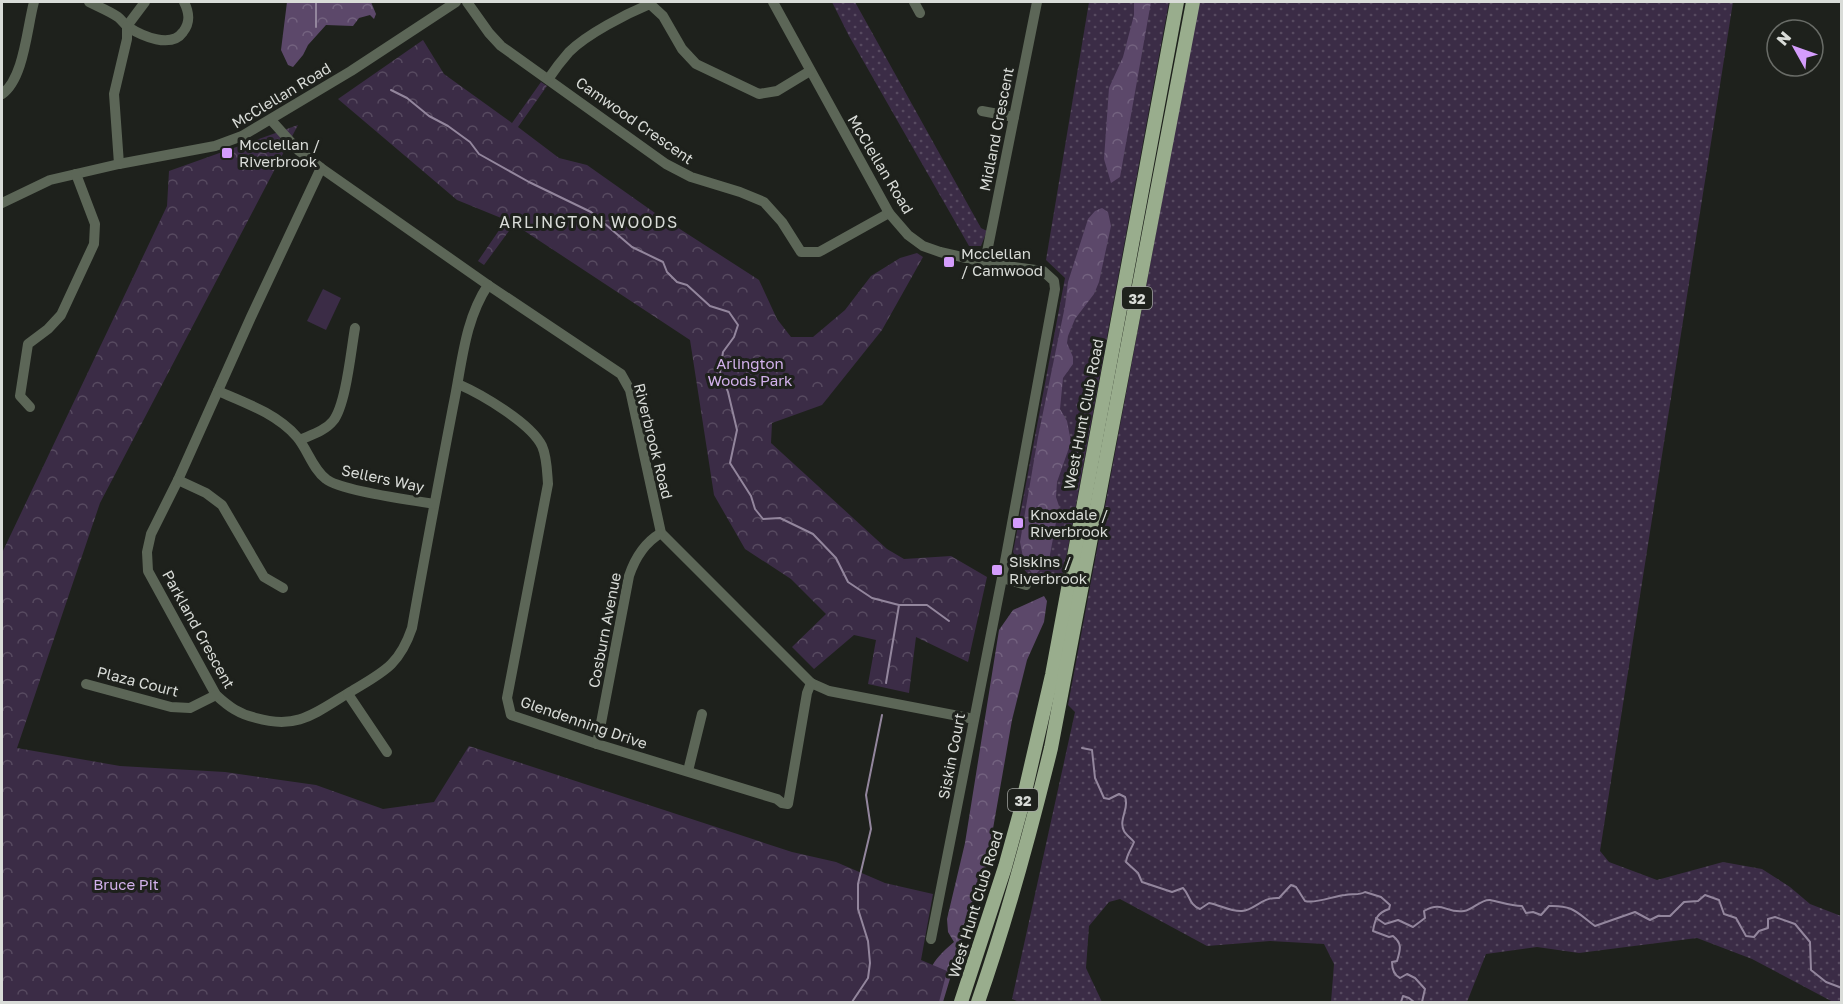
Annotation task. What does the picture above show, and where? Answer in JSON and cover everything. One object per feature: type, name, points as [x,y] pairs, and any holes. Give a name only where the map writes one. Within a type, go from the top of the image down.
[{"type":"main road","name":"West Hunt Club Road","points":[[961,1002],[1010,848],[1050,685],[1177,2]]},
{"type":"main road","name":"West Hunt Club Road","points":[[978,1002],[1027,844],[1053,738],[1193,2]]},
{"type":"street","points":[[2,94],[11,85],[18,71],[34,2]]},
{"type":"street","points":[[89,2],[119,18],[127,26],[160,40],[170,40],[180,36],[189,20],[184,2]]},
{"type":"street","points":[[119,164],[114,94],[127,39],[127,26],[145,2]]},
{"type":"street","name":"McClellan Road","points":[[2,203],[50,180],[215,146],[242,136],[351,71],[456,2]]},
{"type":"street","name":"Camwood Crescent","points":[[467,2],[501,46],[549,78],[666,164],[691,177],[765,202],[782,222],[801,252],[819,252],[889,213]]},
{"type":"street","name":"McClellan Road","points":[[773,2],[889,213],[908,235],[923,246],[940,252],[1043,272],[1054,281]]},
{"type":"street","points":[[914,2],[920,13]]},
{"type":"street","name":"Midland Crescent","points":[[985,262],[1037,2]]},
{"type":"street","points":[[549,78],[569,52],[583,41],[635,10],[650,4],[663,16],[682,49],[696,64],[759,94],[777,91],[810,71]]},
{"type":"street","points":[[982,111],[1014,117]]},
{"type":"street","name":"Riverbrook Road","points":[[271,120],[298,150],[321,168],[488,285],[621,374],[630,390],[661,534]]},
{"type":"street","name":"Parkland Crescent","points":[[321,168],[151,534],[147,552],[148,571],[216,695],[230,709],[243,715],[277,723],[304,718],[381,674],[396,662],[406,646],[412,628],[464,342],[481,295],[488,285]]},
{"type":"street","points":[[30,407],[20,396],[28,344],[48,329],[61,315],[94,244],[95,224],[76,174]]},
{"type":"street","name":"Siskin Court","points":[[931,939],[1002,578],[1054,281]]},
{"type":"street","points":[[300,440],[319,432],[333,421],[341,404],[355,328]]},
{"type":"street","name":"Glendenning Drive","points":[[458,384],[476,392],[524,425],[537,437],[543,447],[546,465],[548,484],[507,698],[511,715],[788,804],[807,693],[811,683]]},
{"type":"street","name":"Sellers Way","points":[[218,391],[287,425],[300,440],[315,467],[327,480],[345,488],[434,504]]},
{"type":"street","points":[[178,480],[206,493],[222,505],[264,577],[283,588]]},
{"type":"street","points":[[661,534],[811,683],[830,691],[974,719]]},
{"type":"street","name":"Cosburn Avenue","points":[[597,744],[634,559],[651,539],[661,534]]},
{"type":"street","points":[[1002,578],[1026,585]]},
{"type":"street","name":"Plaza Court","points":[[86,684],[171,707],[190,708],[216,695]]},
{"type":"street","points":[[348,693],[387,752]]},
{"type":"street","points":[[688,771],[702,714]]},
{"type":"green space","points":[[287,2],[371,2],[376,14],[374,19],[370,15],[359,18],[353,26],[326,25],[293,67],[288,65],[281,50]]},
{"type":"green space","points":[[832,2],[855,2],[981,228],[987,231],[981,246],[969,246],[849,36]]},
{"type":"green space","points":[[1089,2],[1169,2],[1063,575],[1060,581],[1044,584],[1026,572],[1013,552],[1065,278],[1046,260]]},
{"type":"green space","points":[[1134,2],[1151,2],[1120,177],[1111,183],[1104,159],[1109,88],[1123,57],[1134,15]]},
{"type":"green space","points":[[1199,2],[1733,2],[1600,851],[1609,862],[1657,880],[1723,862],[1762,869],[1790,887],[1810,904],[1841,916],[1841,1002],[1833,1002],[1752,959],[1697,938],[1579,953],[1537,947],[1486,954],[1467,1002],[1331,1002],[1334,964],[1324,944],[1270,941],[1207,946],[1120,899],[1109,902],[1089,926],[1086,968],[1102,1002],[1019,1002],[1012,999],[1075,712],[1068,705]]},
{"type":"green space","name":"Arlington Woods Park","points":[[423,40],[444,74],[512,123],[541,82],[547,86],[518,127],[559,158],[587,165],[655,213],[759,280],[777,319],[791,337],[813,337],[845,310],[871,276],[900,258],[917,253],[923,257],[882,330],[822,405],[772,423],[771,443],[887,549],[904,559],[951,556],[987,577],[968,662],[916,637],[909,693],[868,684],[876,640],[854,635],[814,669],[792,647],[826,614],[791,579],[745,549],[714,495],[690,340],[514,224],[484,265],[478,261],[506,220],[457,200],[338,99]]},
{"type":"green space","name":"Bruce Pit","points":[[298,125],[100,503],[17,748],[120,766],[225,772],[316,785],[383,809],[434,802],[469,746],[792,852],[836,862],[885,883],[933,894],[921,960],[947,971],[939,1002],[2,1002],[2,553],[167,206],[169,171]]},
{"type":"green space","points":[[1102,208],[1108,212],[1111,226],[1099,282],[1094,294],[1075,319],[1068,336],[1067,343],[1073,357],[1073,364],[1063,378],[1060,409],[1067,421],[1071,442],[1057,482],[1056,497],[1059,506],[1049,560],[1034,576],[1024,562],[1020,542],[1038,437],[1068,282],[1088,219],[1095,211]]},
{"type":"green space","points":[[323,289],[341,298],[326,330],[307,321]]},
{"type":"green space","points":[[1044,596],[1047,601],[1044,622],[1027,660],[1012,720],[983,886],[968,919],[943,1002],[923,1002],[934,962],[954,942],[948,932],[947,919],[965,843],[999,630],[1013,610]]},
{"type":"waterway","points":[[316,2],[316,27]]},
{"type":"waterway","points":[[391,90],[448,126],[470,142],[479,154],[529,182],[591,212],[632,247],[663,262],[667,272],[677,282],[687,285],[710,306],[729,312],[738,325],[734,337],[723,352],[720,372],[728,392],[737,430],[730,463],[751,496],[755,509],[763,519],[780,518],[813,534],[836,558],[848,582],[872,598],[899,605],[927,605],[949,621]]},
{"type":"waterway","points":[[886,683],[899,605]]},
{"type":"waterway","points":[[852,1002],[868,978],[870,963],[868,941],[858,909],[858,884],[871,829],[866,795],[882,715]]},
{"type":"waterway","points":[[1082,748],[1092,750],[1095,778],[1104,798],[1109,799],[1119,794],[1125,797],[1123,827],[1134,842],[1126,862],[1138,873],[1142,882],[1172,892],[1183,888],[1194,905],[1200,909],[1209,903],[1234,910],[1247,910],[1267,899],[1279,898],[1291,885],[1296,887],[1305,901],[1309,902],[1365,892],[1381,897],[1390,905],[1389,909],[1377,917],[1373,931],[1389,937],[1393,936],[1398,942],[1400,950],[1397,961],[1392,962],[1392,967],[1400,978],[1407,974],[1415,978],[1425,989],[1422,1002]]},
{"type":"waterway","points":[[1376,918],[1385,924],[1398,920],[1413,927],[1425,918],[1424,911],[1430,908],[1440,907],[1453,911],[1464,911],[1483,901],[1490,900],[1522,906],[1526,913],[1533,912],[1541,915],[1549,906],[1570,908],[1595,926],[1635,912],[1650,920],[1658,916],[1670,916],[1684,902],[1698,901],[1705,895],[1719,900],[1724,914],[1736,918],[1746,936],[1754,937],[1759,931],[1768,928],[1768,919],[1775,917],[1795,924],[1810,942],[1811,970],[1826,982],[1842,988]]},
{"type":"waterway","points":[[1401,1002],[1403,996],[1414,1002]]},
{"type":"place","name":"Mcclellan / Riverbrook","points":[[227,153]]},
{"type":"place","name":"Mcclellan / Camwood","points":[[949,262]]},
{"type":"place","name":"Knoxdale / Riverbrook","points":[[1018,523]]},
{"type":"place","name":"Siskins / Riverbrook","points":[[997,570]]},
{"type":"district","name":"ARLINGTON WOODS","points":[[589,222]]}]
